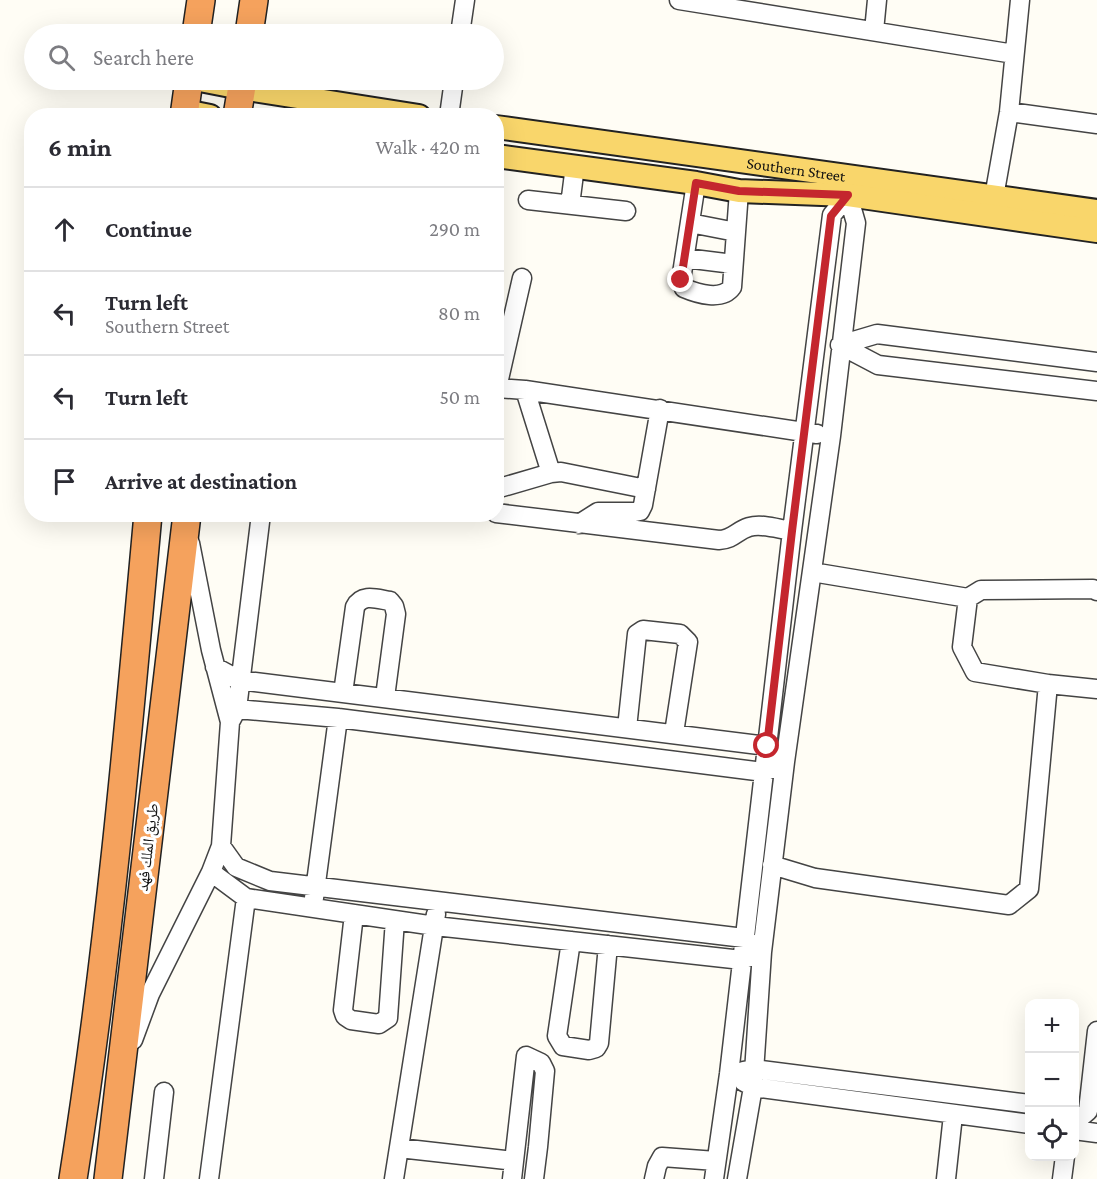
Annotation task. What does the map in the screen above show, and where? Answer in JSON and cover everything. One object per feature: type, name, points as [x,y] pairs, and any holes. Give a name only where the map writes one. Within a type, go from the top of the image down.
[{"type":"highway","points":[[197,24],[201,0]]},
{"type":"highway","points":[[250,24],[254,0]]},
{"type":"highway","points":[[190,90],[192,108]]},
{"type":"highway","points":[[238,108],[241,90]]},
{"type":"highway","name":"طريق الملك فهد","points":[[73,1179],[89,1081],[126,759],[147,522]]},
{"type":"highway","name":"طريق الملك فهد","points":[[108,1179],[186,522]]},
{"type":"main road","points":[[275,90],[375,108]]},
{"type":"main road","name":"Southern Street","points":[[504,128],[1097,211]]},
{"type":"main road","name":"Southern Street","points":[[504,157],[739,191],[848,195],[1097,231]]},
{"type":"street","points":[[461,24],[465,0]]},
{"type":"street","points":[[679,0],[1014,54]]},
{"type":"street","points":[[874,32],[878,0]]},
{"type":"street","points":[[994,197],[1009,112],[1020,0]]},
{"type":"street","points":[[450,108],[453,90]]},
{"type":"street","points":[[1009,112],[1097,124]]},
{"type":"street","points":[[570,205],[575,166]]},
{"type":"street","points":[[696,183],[681,280],[684,288],[722,296],[732,287],[739,191]]},
{"type":"street","points":[[737,1179],[753,1078],[762,952],[772,865],[831,436],[856,223],[848,195]]},
{"type":"street","points":[[654,1179],[662,1157],[715,1170],[729,1074],[831,216],[848,195]]},
{"type":"street","points":[[528,200],[626,211]]},
{"type":"street","points":[[690,224],[736,232]]},
{"type":"street","points":[[685,258],[733,264]]},
{"type":"street","points":[[504,357],[522,278]]},
{"type":"street","points":[[840,345],[877,334],[1097,362]]},
{"type":"street","points":[[840,345],[878,365],[1097,391]]},
{"type":"street","points":[[504,388],[660,409],[831,436]]},
{"type":"street","points":[[525,390],[551,473]]},
{"type":"street","points":[[579,524],[598,512],[640,511],[660,409]]},
{"type":"street","points":[[504,487],[551,473],[575,474],[646,489]]},
{"type":"street","points":[[504,514],[719,540],[729,540],[750,526],[760,525],[792,531]]},
{"type":"street","points":[[187,522],[215,667],[234,715]]},
{"type":"street","points":[[120,1075],[150,994],[211,872],[221,846],[234,715],[260,522]]},
{"type":"street","points":[[812,572],[968,598],[981,590],[1093,589],[1097,591]]},
{"type":"street","points":[[343,693],[355,607],[364,597],[390,601],[396,614],[385,697]]},
{"type":"street","points":[[968,598],[962,646],[975,672],[1048,684],[1097,689]]},
{"type":"street","points":[[627,728],[637,634],[642,630],[680,634],[688,642],[674,733]]},
{"type":"street","points":[[215,667],[239,680],[767,746],[785,762]]},
{"type":"street","points":[[772,865],[815,879],[1009,905],[1029,889],[1048,684]]},
{"type":"street","points":[[234,715],[338,718],[764,772],[785,762]]},
{"type":"street","points":[[313,907],[338,718]]},
{"type":"street","points":[[221,846],[236,867],[270,881],[744,938],[762,952]]},
{"type":"street","points":[[211,872],[246,898],[435,926],[742,960],[762,952]]},
{"type":"street","points":[[209,1179],[246,898]]},
{"type":"street","points":[[394,1179],[438,900]]},
{"type":"street","points":[[354,914],[343,1010],[345,1016],[351,1020],[380,1024],[388,1018],[395,920]]},
{"type":"street","points":[[571,941],[557,1036],[563,1046],[589,1050],[596,1048],[599,1043],[608,945]]},
{"type":"street","points":[[1083,1114],[1097,1031]]},
{"type":"street","points":[[399,1148],[513,1170],[526,1056],[541,1063],[545,1071],[534,1179]]},
{"type":"street","points":[[729,1074],[953,1115],[1025,1124]]},
{"type":"street","points":[[753,1078],[1025,1104]]},
{"type":"street","points":[[154,1179],[164,1092]]},
{"type":"street","points":[[946,1179],[953,1115]]},
{"type":"street","points":[[1079,1131],[1097,1133]]},
{"type":"street","points":[[1062,1179],[1064,1161]]},
{"type":"route","points":[[681,280],[696,183],[739,191],[848,195],[831,216],[767,746]]}]
